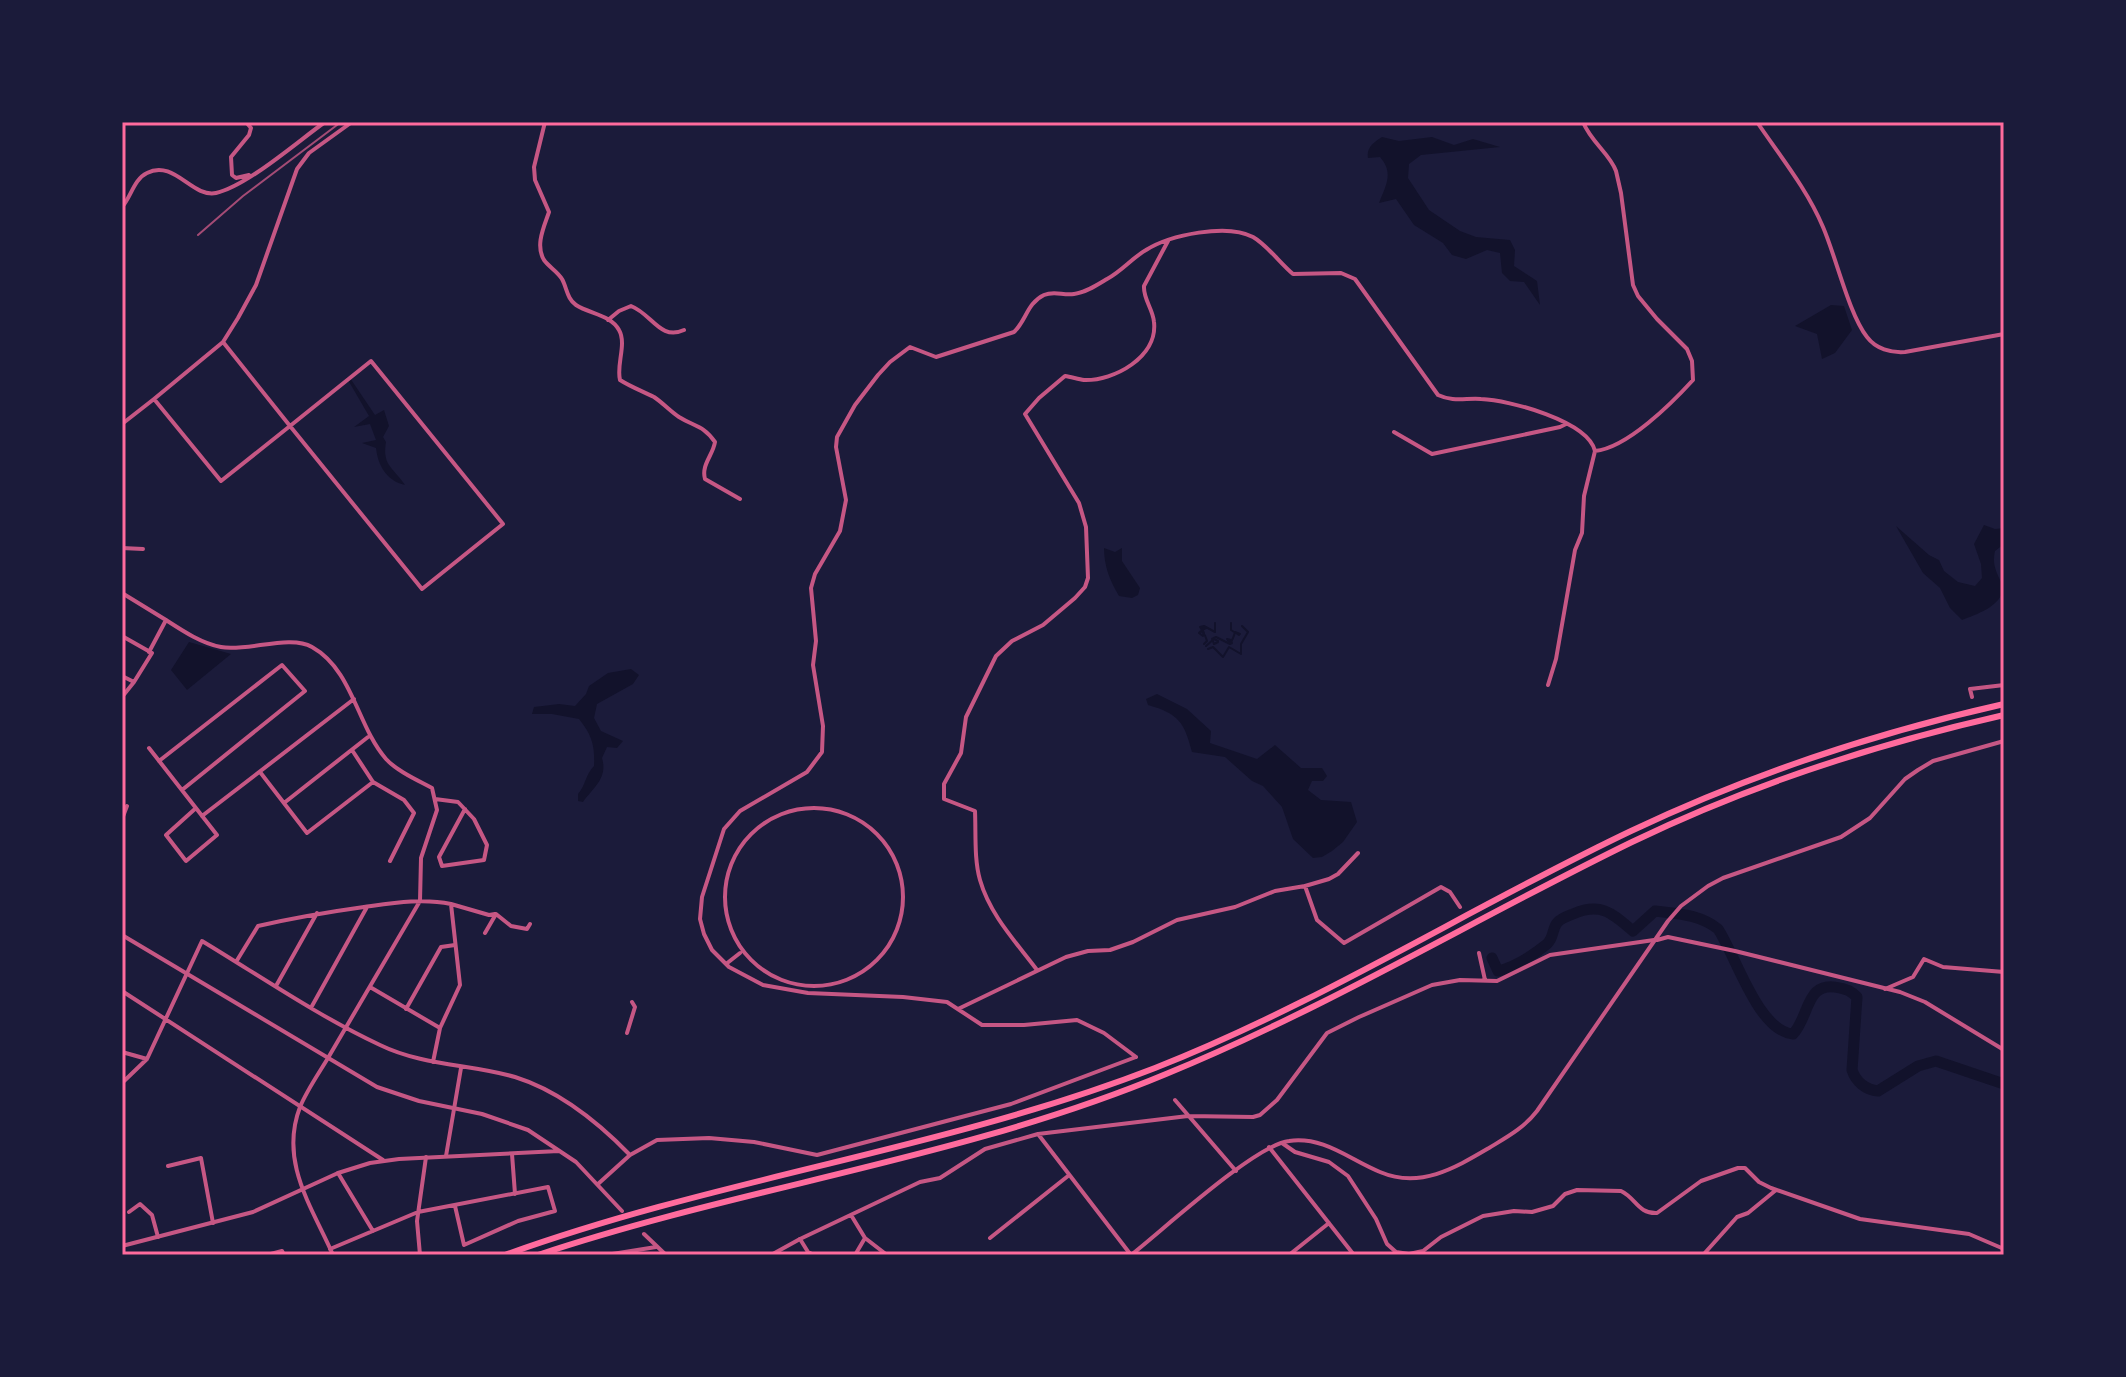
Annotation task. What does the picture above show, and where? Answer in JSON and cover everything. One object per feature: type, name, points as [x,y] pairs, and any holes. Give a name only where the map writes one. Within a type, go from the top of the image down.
[{"type":"highway","points":[[505,1255],[615,1220],[963,1130],[1104,1087],[1264,1020],[1540,876],[1682,808],[1837,749],[2004,704]]},
{"type":"highway","points":[[538,1255],[666,1216],[980,1136],[1108,1097],[1268,1030],[1595,860],[1712,806],[1840,759],[2004,715]]},
{"type":"street","points":[[246,122],[251,128],[250,132],[231,157],[232,175],[236,178],[251,175]]},
{"type":"street","points":[[122,207],[138,181],[147,173],[158,170],[172,173],[200,191],[211,194],[235,186],[325,122]]},
{"type":"street","points":[[122,424],[223,342],[256,285],[297,169],[309,153],[352,122]]},
{"type":"street","points":[[545,122],[534,167],[535,180],[549,212],[539,244],[544,261],[562,279],[569,298],[576,305],[608,320],[620,330],[620,380],[639,392],[651,395],[680,417],[708,431],[715,442],[714,451],[706,464],[705,479],[740,499]]},
{"type":"street","points":[[1583,122],[1589,138],[1613,162],[1616,171],[1635,290],[1657,319],[1687,349],[1692,361],[1693,380],[1676,399],[1617,446],[1595,451]]},
{"type":"street","points":[[1757,122],[1811,202],[1860,325],[1873,344],[1893,353],[2004,334]]},
{"type":"street","points":[[598,1184],[630,1155],[657,1140],[685,1138],[754,1142],[817,1155],[1011,1104],[1136,1057],[1104,1033],[1077,1020],[982,1025],[947,1002],[791,991],[748,979],[726,964],[708,943],[700,919],[706,880],[724,829],[740,811],[807,772],[822,752],[823,726],[813,665],[816,641],[811,588],[815,574],[840,531],[846,500],[836,447],[837,437],[855,405],[890,362],[910,347],[936,357],[1014,332],[1031,305],[1043,296],[1055,292],[1075,294],[1091,288],[1117,274],[1146,250],[1202,233],[1238,232],[1254,238],[1293,274],[1341,273],[1355,279],[1438,395],[1453,400],[1480,399],[1513,404],[1567,423],[1587,435],[1595,451],[1585,487],[1582,533],[1575,550],[1556,659],[1548,685]]},
{"type":"street","points":[[1037,970],[994,912],[984,892],[980,878],[975,811],[944,799],[944,784],[961,753],[966,717],[996,656],[1012,641],[1043,625],[1075,598],[1088,578],[1086,527],[1079,503],[1025,414],[1065,376],[1085,380],[1098,378],[1141,358],[1148,349],[1154,330],[1144,286],[1168,241]]},
{"type":"street","points":[[608,320],[631,306],[639,309],[665,333],[674,335],[684,330]]},
{"type":"street","points":[[154,399],[221,481],[290,426],[371,361],[503,524],[422,589],[290,426],[223,342]]},
{"type":"street","points":[[1394,432],[1432,454],[1567,423]]},
{"type":"street","points":[[122,548],[143,549]]},
{"type":"street","points":[[122,593],[193,637],[223,648],[291,643],[311,646],[349,687],[369,735],[387,761],[432,788],[437,810],[421,858],[420,901],[301,1105],[292,1144],[302,1192],[333,1255]]},
{"type":"street","points":[[149,652],[166,620]]},
{"type":"street","points":[[122,636],[152,653],[145,668],[122,697]]},
{"type":"street","points":[[159,761],[282,665],[305,691],[182,790]]},
{"type":"street","points":[[122,676],[134,682]]},
{"type":"street","points":[[1972,697],[1970,689],[2004,685]]},
{"type":"street","points":[[202,816],[354,699]]},
{"type":"street","points":[[284,803],[368,737]]},
{"type":"street","points":[[1982,738],[1984,746]]},
{"type":"street","points":[[1038,1134],[1131,1255],[1236,1171],[1269,1147],[1282,1143],[1301,1141],[1329,1146],[1380,1172],[1400,1178],[1432,1176],[1455,1168],[1529,1121],[1654,940],[1681,906],[1723,878],[1841,837],[1870,818],[1905,779],[1933,761],[2004,741]]},
{"type":"street","points":[[149,748],[182,790],[196,808],[202,816],[217,835],[186,861],[166,835],[196,808]]},
{"type":"street","points":[[352,750],[373,782],[404,800],[414,813],[390,861]]},
{"type":"street","points":[[260,772],[307,833],[373,782]]},
{"type":"street","points":[[435,799],[458,802],[465,809],[474,819],[487,845],[484,860],[442,866],[439,857],[465,809]]},
{"type":"street","points":[[122,819],[127,806]]},
{"type":"street","points":[[793,810],[830,810],[857,819],[892,854],[903,888],[901,922],[883,954],[869,967],[841,981],[797,982],[776,977],[741,953],[726,918],[726,887],[729,871],[742,844],[763,824],[793,810]]},
{"type":"street","points":[[958,1009],[1066,957],[1088,951],[1110,950],[1177,920],[1235,907],[1275,891],[1305,886],[1338,874],[1358,853]]},
{"type":"street","points":[[1305,886],[1317,920],[1344,943],[1441,887],[1450,892],[1460,907]]},
{"type":"street","points":[[236,962],[258,926],[317,913],[434,901],[489,915],[496,914],[515,927],[527,929],[530,924]]},
{"type":"street","points":[[433,1062],[440,1028],[460,985],[451,904]]},
{"type":"street","points":[[311,1007],[367,907]]},
{"type":"street","points":[[276,986],[317,913]]},
{"type":"street","points":[[485,933],[496,914]]},
{"type":"street","points":[[122,935],[377,1087],[482,1114],[528,1130],[561,1151],[598,1184],[622,1211]]},
{"type":"street","points":[[771,1255],[920,1182],[940,1178],[985,1149],[1038,1134],[1188,1116],[1241,1118],[1260,1115],[1277,1100],[1327,1033],[1432,985],[1460,980],[1497,981],[1550,955],[1668,937],[1727,949],[1925,1002],[2004,1050]]},
{"type":"street","points":[[122,1083],[147,1059],[202,941],[381,1046],[433,1062],[517,1078],[547,1090],[603,1127],[630,1155]]},
{"type":"street","points":[[406,1009],[441,947],[455,945]]},
{"type":"street","points":[[726,964],[741,953]]},
{"type":"street","points":[[1479,953],[1485,980]]},
{"type":"street","points":[[1885,989],[1913,977],[1924,959],[1943,967],[2004,972]]},
{"type":"street","points":[[370,987],[440,1028]]},
{"type":"street","points":[[122,991],[383,1160]]},
{"type":"street","points":[[627,1033],[635,1014],[632,1002]]},
{"type":"street","points":[[122,1052],[147,1059]]},
{"type":"street","points":[[446,1156],[461,1068]]},
{"type":"street","points":[[1175,1100],[1236,1171]]},
{"type":"street","points":[[1282,1143],[1295,1152],[1329,1162],[1348,1176],[1376,1219],[1387,1244],[1396,1252],[1409,1254],[1423,1253],[1441,1237],[1483,1216],[1514,1211],[1532,1212],[1553,1206],[1565,1194],[1577,1190],[1621,1191],[1649,1213],[1657,1213],[1701,1181],[1738,1168],[1745,1168],[1759,1182],[1776,1190],[1860,1219],[1969,1234],[2004,1249]]},
{"type":"street","points":[[1269,1147],[1354,1255]]},
{"type":"street","points":[[122,1246],[253,1212],[338,1173],[383,1160],[561,1151]]},
{"type":"street","points":[[512,1154],[515,1194]]},
{"type":"street","points":[[420,1255],[418,1212],[426,1157]]},
{"type":"street","points":[[168,1166],[201,1158],[213,1223]]},
{"type":"street","points":[[338,1173],[373,1231]]},
{"type":"street","points":[[990,1238],[1068,1176]]},
{"type":"street","points":[[330,1249],[418,1212],[548,1187],[555,1211],[518,1221],[464,1245],[455,1206]]},
{"type":"street","points":[[1703,1255],[1737,1217],[1748,1213],[1776,1190]]},
{"type":"street","points":[[129,1212],[140,1204],[152,1215],[158,1237]]},
{"type":"street","points":[[851,1215],[865,1238],[887,1255]]},
{"type":"street","points":[[1289,1255],[1329,1223]]},
{"type":"street","points":[[644,1234],[666,1255]]},
{"type":"street","points":[[855,1255],[865,1238]]},
{"type":"street","points":[[800,1239],[808,1252],[814,1255]]},
{"type":"street","points":[[606,1255],[656,1247]]},
{"type":"street","points":[[267,1255],[282,1251],[284,1255]]},
{"type":"shaded area","points":[[1382,137],[1399,141],[1432,137],[1454,145],[1473,139],[1500,147],[1421,155],[1409,164],[1408,178],[1429,210],[1460,231],[1476,237],[1510,240],[1515,250],[1514,266],[1537,281],[1540,305],[1524,282],[1510,281],[1502,273],[1500,253],[1487,250],[1466,259],[1452,255],[1443,243],[1414,225],[1396,199],[1379,203],[1387,179],[1387,168],[1380,157],[1368,158],[1368,151]]},
{"type":"shaded area","points":[[1831,305],[1844,306],[1852,330],[1835,353],[1822,359],[1817,334],[1795,326]]},
{"type":"shaded area","points":[[350,378],[375,415],[384,410],[389,426],[383,437],[386,456],[405,485],[384,472],[376,448],[362,443],[376,440],[370,424],[354,427],[369,416],[348,380]]},
{"type":"shaded area","points":[[1984,525],[2004,528],[2004,544],[1995,551],[1994,560],[2002,590],[1990,607],[1962,620],[1950,608],[1940,588],[1923,573],[1896,526],[1939,560],[1944,571],[1958,582],[1975,586],[1982,578],[1974,544]]},
{"type":"shaded area","points":[[1104,548],[1115,552],[1122,548],[1122,561],[1140,588],[1138,595],[1132,598],[1119,596],[1108,573]]},
{"type":"shaded area","points":[[189,642],[231,654],[187,690],[171,670]]},
{"type":"shaded area","points":[[631,669],[639,675],[633,684],[597,704],[594,718],[601,731],[623,741],[617,748],[607,747],[602,758],[603,771],[599,782],[583,802],[578,801],[578,794],[594,766],[590,736],[579,719],[532,714],[534,707],[575,706],[589,686],[608,673]]},
{"type":"shaded area","points":[[1157,694],[1187,709],[1211,731],[1210,743],[1257,759],[1275,745],[1301,768],[1322,768],[1327,776],[1323,781],[1312,781],[1308,790],[1321,800],[1351,802],[1357,822],[1343,842],[1322,857],[1313,858],[1293,839],[1282,807],[1263,786],[1252,781],[1225,757],[1192,752],[1179,721],[1167,712],[1148,705],[1146,699]]},
{"type":"waterway","points":[[1204,644],[1206,637],[1204,634],[1203,633],[1201,631],[1199,633],[1203,636],[1204,633],[1201,627],[1206,628],[1202,630],[1200,627],[1204,626],[1215,632],[1215,623]]},
{"type":"waterway","points":[[1231,623],[1231,630],[1239,635]]},
{"type":"waterway","points":[[1208,649],[1213,647],[1223,657],[1229,647],[1241,654],[1241,644],[1248,632],[1242,626]]},
{"type":"waterway","points":[[1218,642],[1214,644],[1212,639],[1216,637],[1230,644],[1232,643],[1231,640],[1227,639],[1230,643],[1231,642],[1232,641],[1233,639],[1235,632],[1240,634]]},
{"type":"waterway","points":[[1206,646],[1214,639],[1218,641]]},
{"type":"waterway","points":[[1492,958],[1498,971],[1517,964],[1547,944],[1559,921],[1591,909],[1606,911],[1633,931],[1655,911],[1688,916],[1718,929],[1759,1007],[1780,1030],[1793,1034],[1814,994],[1820,989],[1840,988],[1857,997],[1852,1070],[1866,1087],[1878,1091],[1918,1066],[1936,1061],[2004,1084]]},
{"type":"railway","points":[[198,235],[243,196],[341,122]]}]
